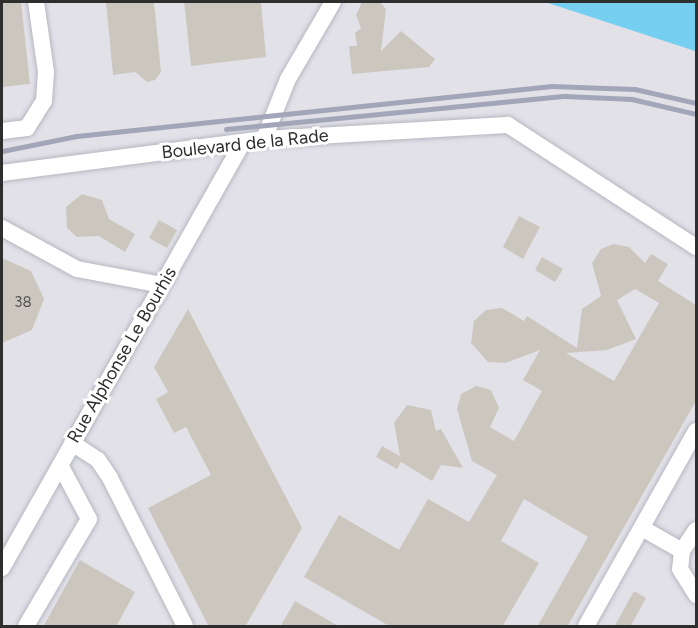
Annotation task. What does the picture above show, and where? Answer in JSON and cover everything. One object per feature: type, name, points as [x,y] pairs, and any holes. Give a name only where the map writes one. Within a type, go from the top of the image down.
[{"type":"street","points":[[2,132],[27,128],[44,101],[46,72],[36,2]]},
{"type":"street","points":[[264,139],[288,79],[333,2]]},
{"type":"street","name":"Boulevard de la Rade","points":[[2,173],[264,139],[490,124],[508,125],[696,247]]},
{"type":"street","name":"Rue Alphonse Le Bourhis","points":[[2,568],[243,142]]},
{"type":"street","points":[[2,228],[77,269],[162,285]]},
{"type":"street","points":[[586,627],[696,431]]},
{"type":"street","points":[[72,443],[98,460],[110,478],[185,627]]},
{"type":"street","points":[[26,627],[89,519],[60,465]]},
{"type":"street","points":[[642,528],[682,551]]},
{"type":"street","points":[[696,530],[682,551],[680,569],[696,595]]},
{"type":"shaded area","points":[[2,2],[545,2],[696,48],[696,626],[2,626]]},
{"type":"water","points":[[545,2],[696,2],[696,48],[695,51]]},
{"type":"building","points":[[2,2],[21,2],[30,84],[2,87]]},
{"type":"building","points":[[106,2],[154,2],[161,72],[155,80],[147,82],[135,72],[113,75]]},
{"type":"building","points":[[184,2],[261,2],[266,57],[191,66]]},
{"type":"building","points":[[362,2],[380,2],[386,9],[381,51],[401,31],[435,59],[429,67],[352,74],[349,46],[357,46],[355,33],[361,28],[356,15]]},
{"type":"building","points":[[82,194],[102,200],[109,219],[135,234],[125,252],[99,236],[77,237],[67,228],[66,207]]},
{"type":"building","points":[[519,216],[540,227],[523,259],[503,247]]},
{"type":"building","points":[[159,220],[177,230],[167,248],[149,238]]},
{"type":"building","points":[[614,244],[629,247],[645,263],[651,254],[668,264],[658,281],[696,305],[696,401],[567,627],[537,627],[588,537],[524,499],[501,541],[539,563],[502,627],[391,627],[304,577],[339,515],[399,550],[428,499],[469,522],[497,475],[472,461],[457,409],[461,394],[476,386],[491,390],[499,408],[490,427],[514,441],[542,391],[523,380],[540,350],[505,363],[488,362],[471,343],[474,321],[486,310],[502,308],[524,321],[527,316],[577,348],[582,309],[601,296],[592,263],[601,249]],"holes":[[[635,289],[659,303],[614,381],[566,353],[607,350],[636,339],[617,300]]]},
{"type":"building","points":[[542,257],[563,269],[555,282],[535,270]]},
{"type":"building","points":[[2,258],[31,271],[44,299],[32,330],[2,343]]},
{"type":"building","points":[[188,309],[302,528],[245,627],[209,627],[148,508],[211,475],[186,427],[174,433],[156,399],[168,392],[154,367]]},
{"type":"building","points":[[407,405],[431,410],[436,431],[441,429],[463,468],[441,465],[432,481],[401,462],[397,469],[376,457],[382,446],[400,456],[394,423]]},
{"type":"building","points":[[80,560],[135,592],[116,627],[43,627]]},
{"type":"building","points":[[634,591],[646,598],[630,627],[614,627]]},
{"type":"building","points":[[295,601],[340,627],[280,627]]},
{"type":"railway","points":[[2,151],[77,136],[551,86],[635,89],[696,103]]},
{"type":"railway","points":[[226,129],[565,96],[632,99],[696,114]]}]
